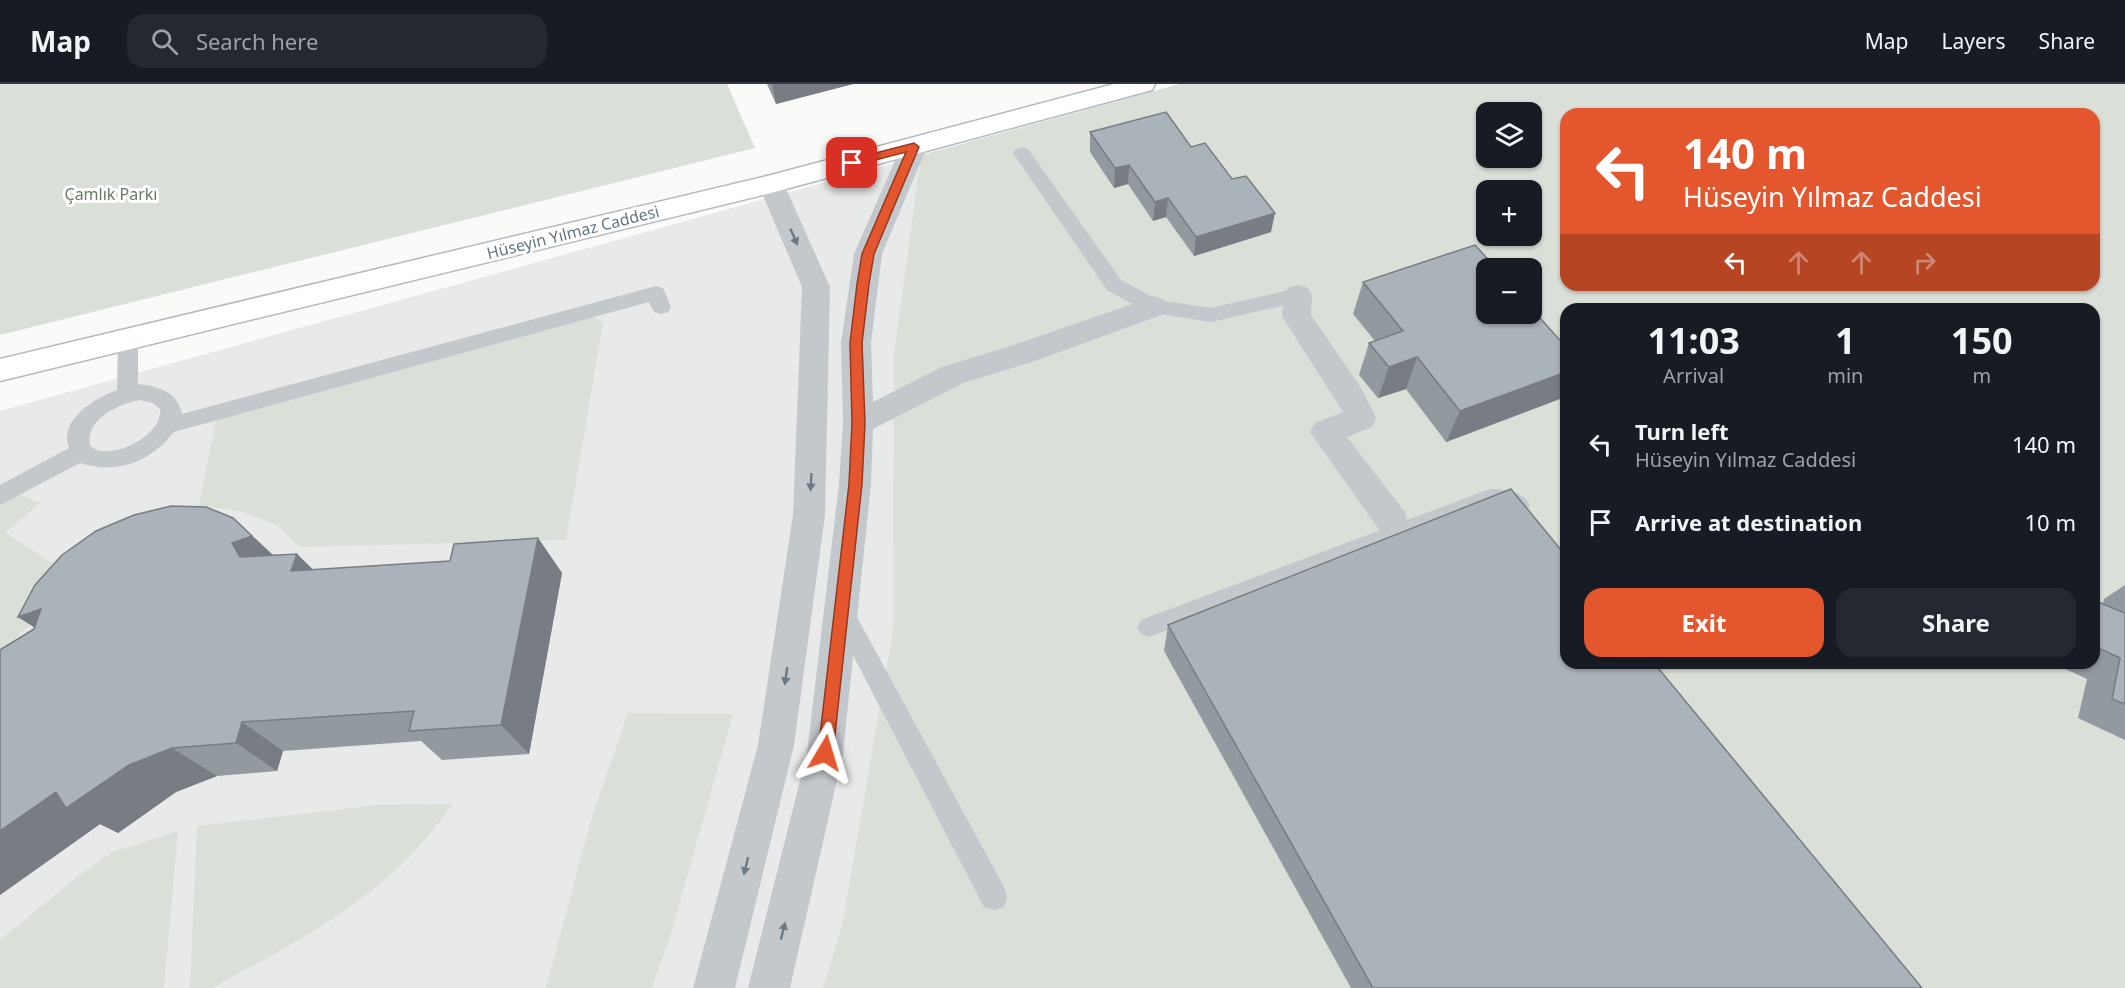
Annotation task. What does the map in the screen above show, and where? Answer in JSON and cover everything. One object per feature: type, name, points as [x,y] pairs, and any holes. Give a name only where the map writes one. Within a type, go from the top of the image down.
[{"type":"street","name":"Hüseyin Yılmaz Caddesi","points":[[0,370],[771,184],[1143,84]]},
{"type":"street","points":[[769,988],[825,753],[843,613],[855,484],[858,423],[856,343],[868,254],[914,147]]},
{"type":"street","points":[[714,988],[776,745],[809,515],[816,287],[771,184]]},
{"type":"street","points":[[1298,295],[1296,316],[1350,396],[1361,418],[1326,432],[1392,521]]},
{"type":"street","points":[[858,423],[953,375],[1022,354],[1154,307]]},
{"type":"lane","points":[[1023,153],[1114,285],[1154,307],[1211,315],[1298,295]]},
{"type":"lane","points":[[168,426],[656,293],[660,307]]},
{"type":"lane","points":[[127,395],[128,340]]},
{"type":"lane","points":[[146,393],[164,398],[170,406],[172,416],[168,426],[148,447],[126,458],[103,461],[90,459],[81,453],[77,444],[78,433],[84,421],[102,406],[127,395],[146,393]]},
{"type":"lane","points":[[0,496],[81,453]]},
{"type":"lane","points":[[1149,627],[1490,498],[1505,498],[1520,505],[1533,522]]},
{"type":"lane","points":[[843,613],[994,897]]},
{"type":"shaded area","points":[[1180,84],[2125,84],[2125,988],[0,988],[0,411]]},
{"type":"green space","name":"Çamlık Parkı","points":[[0,84],[727,84],[755,148],[0,335]]},
{"type":"green space","points":[[1180,84],[2125,84],[2125,988],[1872,988],[1616,669],[2100,669],[2100,303],[1560,303],[1560,618],[1351,988],[823,988],[842,926],[893,631],[894,355],[921,155]]},
{"type":"green space","points":[[586,312],[603,323],[566,540],[300,547],[277,525],[243,512],[199,505],[218,412]]},
{"type":"green space","points":[[12,491],[40,503],[5,533],[78,579],[15,639],[0,682],[0,496]]},
{"type":"green space","points":[[628,713],[733,714],[671,933],[652,988],[546,988],[592,817]]},
{"type":"green space","points":[[452,804],[404,862],[348,908],[287,947],[212,988],[190,988],[197,826],[378,805]]},
{"type":"green space","points":[[178,831],[164,988],[0,988],[0,940],[81,874],[113,852]]},
{"type":"building","points":[[1166,112],[1191,147],[1205,143],[1232,179],[1246,176],[1275,213],[1196,237],[1168,198],[1155,202],[1129,165],[1115,168],[1090,132]]},
{"type":"building","points":[[1475,245],[1487,258],[1476,258],[1476,324],[1542,324],[1542,320],[1560,340],[1560,374],[1460,411],[1417,357],[1389,367],[1369,343],[1403,331],[1363,282]]},
{"type":"building","points":[[1511,489],[1560,549],[1560,669],[1659,669],[1922,988],[1373,988],[1168,625]]},
{"type":"building","points":[[171,506],[206,507],[233,518],[252,536],[232,543],[240,557],[297,554],[291,571],[450,561],[454,544],[538,538],[501,725],[409,731],[414,711],[242,722],[236,743],[172,748],[129,765],[66,808],[56,792],[0,831],[0,650],[34,629],[41,609],[18,617],[35,585],[62,555],[96,531],[134,515]]},
{"type":"building","points":[[2100,603],[2125,613],[2125,704],[2112,699],[2120,658],[2100,649]]},
{"type":"route","points":[[825,753],[843,613],[855,484],[858,423],[856,343],[863,284],[868,254],[914,147],[852,163]]}]
